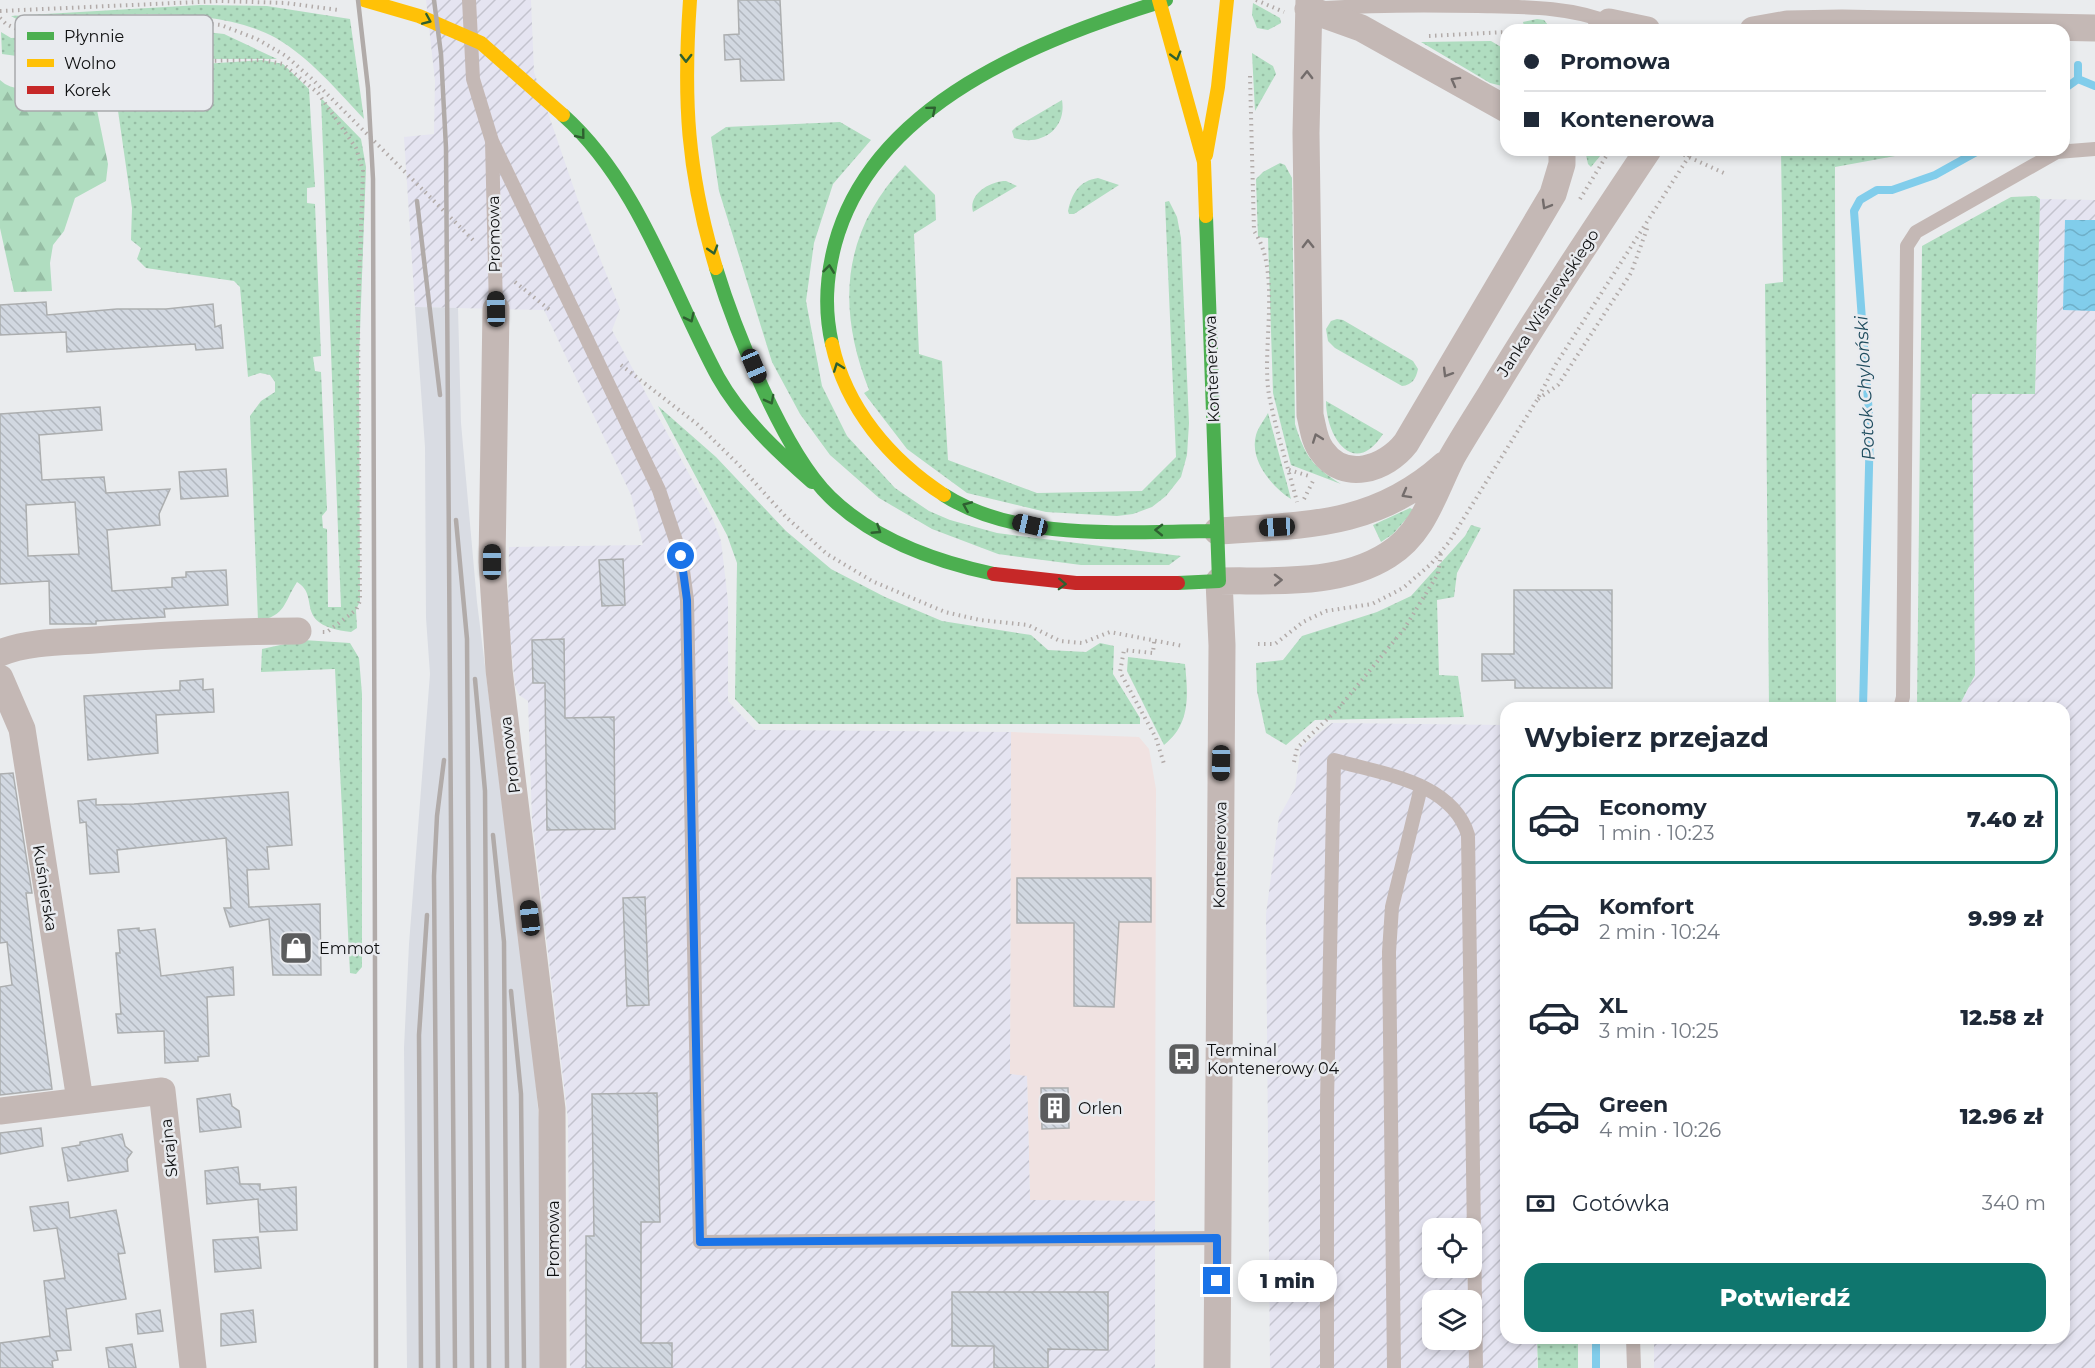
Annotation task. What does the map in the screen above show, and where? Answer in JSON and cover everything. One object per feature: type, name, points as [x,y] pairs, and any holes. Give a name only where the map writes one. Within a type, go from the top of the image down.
[{"type":"main road","points":[[364,0],[419,16],[481,43],[570,122],[614,176],[662,260],[719,378],[743,412],[775,449],[829,496],[882,534],[934,558],[988,575],[1054,584],[1101,585],[1219,581]]},
{"type":"main road","points":[[690,0],[686,55],[688,135],[696,192],[730,308],[762,386],[791,441],[829,496]]},
{"type":"main road","name":"Kontenerowa","points":[[1160,0],[1204,162]]},
{"type":"main road","points":[[1166,0],[1113,15],[1062,34],[988,71],[936,105],[902,136],[874,163],[852,197],[839,224],[828,274],[826,327],[837,368],[862,413],[888,449],[920,479],[950,499],[990,516],[1030,525],[1090,530],[1217,531]]},
{"type":"main road","name":"Kontenerowa","points":[[1219,581],[1204,162],[1218,87],[1227,0]]},
{"type":"street","points":[[1500,106],[1361,28],[1308,5],[1306,133],[1310,415],[1315,436],[1322,451],[1334,464],[1350,469],[1375,467],[1397,454],[1406,443],[1553,194],[1562,164],[1562,156]]},
{"type":"street","points":[[1787,24],[1893,24]]},
{"type":"street","points":[[2070,28],[2095,28]]},
{"type":"street","name":"Janka Wiśniewskiego","points":[[1219,581],[1299,580],[1336,575],[1388,555],[1407,540],[1421,522],[1452,458],[1568,270],[1644,156]]},
{"type":"street","name":"Promowa","points":[[496,309],[492,562],[499,670],[552,1109],[553,1368]]},
{"type":"street","name":"Janka Wiśniewskiego","points":[[1217,531],[1298,526],[1351,516],[1393,501],[1420,486],[1452,458]]},
{"type":"street","name":"Kontenerowa","points":[[1217,1368],[1222,657],[1219,581]]},
{"type":"street","points":[[0,653],[14,647],[68,642],[229,631],[298,631]]},
{"type":"street","name":"Kuśnierska","points":[[0,678],[22,729],[80,1100]]},
{"type":"street","name":"Skrajna","points":[[0,1111],[162,1091],[193,1368]]},
{"type":"lane","name":"Promowa","points":[[469,0],[473,79],[492,141],[659,490],[681,556],[687,600],[700,1242],[1217,1238]]},
{"type":"lane","points":[[1308,5],[1371,2],[1556,5],[1601,24]]},
{"type":"lane","name":"Promowa","points":[[492,141],[496,309]]},
{"type":"lane","points":[[2070,151],[2095,149]]},
{"type":"lane","points":[[1902,702],[1907,246],[1917,232],[2050,156]]},
{"type":"lane","points":[[1328,1368],[1327,1102],[1334,760],[1421,787],[1445,798],[1465,825],[1470,848],[1476,1368]]},
{"type":"lane","points":[[1394,1368],[1389,952],[1392,907],[1421,787]]},
{"type":"lane","points":[[1633,1344],[1634,1368]]},
{"type":"path","points":[[0,11],[220,1],[286,3],[341,11]]},
{"type":"path","points":[[0,18],[15,28]]},
{"type":"path","points":[[213,24],[221,25],[267,44],[286,56],[311,78],[477,244]]},
{"type":"path","points":[[1426,36],[1500,32]]},
{"type":"path","points":[[213,61],[262,60],[283,64],[318,93],[356,148],[363,170],[358,311],[360,601],[356,610],[327,632],[298,631]]},
{"type":"path","points":[[1249,65],[1254,231],[1263,245],[1268,293],[1269,393],[1297,502],[1306,498],[1314,477],[1289,470]]},
{"type":"path","points":[[1682,156],[1724,173]]},
{"type":"path","points":[[1650,219],[1631,273],[1558,385],[1537,400],[1556,363],[1689,156]]},
{"type":"path","points":[[509,276],[561,318]]},
{"type":"path","points":[[615,360],[697,424],[738,464],[786,518],[827,554],[872,582],[912,600],[980,620],[1028,625],[1060,641],[1082,644],[1110,632],[1182,646]]},
{"type":"path","points":[[1294,762],[1297,748],[1338,709],[1404,629],[1438,574],[1441,552]]},
{"type":"path","points":[[1154,642],[1153,653],[1124,650],[1120,672],[1156,738],[1164,764]]},
{"type":"path","points":[[1244,1284],[1262,1284]]},
{"type":"shaded area","points":[[426,0],[531,0],[534,72],[583,215],[620,309],[612,330],[712,517],[721,541],[728,601],[728,701],[755,730],[1011,732],[1010,1074],[1027,1076],[1030,1200],[1155,1201],[1155,1368],[570,1368],[568,1119],[532,819],[528,701],[519,695],[515,686],[508,613],[509,547],[643,545],[631,495],[544,310],[415,307],[404,137],[434,134],[435,81]]},
{"type":"shaded area","points":[[2040,199],[2095,200],[2095,1368],[1654,1368],[1654,1344],[2070,1344],[2070,702],[1961,702],[1975,675],[1972,394],[2035,394]]},
{"type":"shaded area","points":[[415,307],[458,308],[461,423],[477,602],[533,1053],[541,1142],[541,1368],[407,1368],[404,1048],[409,944],[430,674],[426,618],[425,447]]},
{"type":"shaded area","points":[[1332,723],[1500,725],[1500,1344],[1537,1344],[1537,1368],[1270,1368],[1266,914],[1279,817],[1295,788],[1301,747]]},
{"type":"shaded area","points":[[1011,732],[1139,737],[1149,749],[1156,789],[1155,1201],[1030,1200],[1027,1077],[1010,1074]]},
{"type":"green space","points":[[1253,3],[1280,18],[1281,23],[1268,30],[1257,28],[1252,15]]},
{"type":"green space","points":[[200,5],[267,6],[350,19],[364,119],[323,75],[288,46],[248,26],[213,19],[213,15],[28,15]]},
{"type":"green space","points":[[1537,19],[1544,20],[1547,24],[1524,24],[1523,22]]},
{"type":"green space","points":[[1,32],[15,38],[15,56],[2,54]]},
{"type":"green space","points":[[213,33],[224,34],[277,59],[213,59]]},
{"type":"green space","points":[[1491,41],[1500,46],[1500,86],[1490,83],[1421,42]]},
{"type":"green space","points":[[1252,53],[1273,66],[1276,74],[1255,111]]},
{"type":"green space","points":[[262,60],[283,64],[309,89],[315,187],[307,188],[307,203],[315,204],[321,356],[313,357],[315,371],[321,372],[327,510],[322,516],[323,528],[327,529],[328,607],[341,607],[321,98],[361,139],[366,167],[359,358],[360,601],[356,610],[357,628],[351,632],[332,628],[314,617],[308,595],[297,582],[279,612],[258,621],[250,416],[261,401],[275,392],[275,382],[270,375],[260,373],[248,377],[240,287],[234,281],[146,268],[137,259],[141,248],[131,240],[132,208],[118,111],[213,111],[213,63]]},
{"type":"green space","points":[[0,80],[15,87],[15,111],[97,111],[108,164],[106,181],[75,198],[64,231],[53,245],[50,263],[52,291],[14,292],[0,228]]},
{"type":"green space","points":[[1062,100],[1060,119],[1050,133],[1034,140],[1014,138],[1012,131],[1016,127]]},
{"type":"green space","points":[[840,122],[871,140],[833,184],[814,243],[806,301],[822,386],[847,436],[895,488],[929,511],[950,520],[997,533],[1181,556],[1169,565],[1081,565],[998,554],[932,529],[879,498],[830,455],[800,414],[772,362],[719,191],[711,137],[726,127]]},
{"type":"green space","points":[[1586,156],[1600,156],[1591,167]]},
{"type":"green space","points":[[1781,156],[1895,156],[1835,167],[1836,702],[1769,702],[1765,284],[1783,282]]},
{"type":"green space","points":[[1280,163],[1285,165],[1292,178],[1295,424],[1306,452],[1316,466],[1341,484],[1291,465],[1273,393],[1268,238],[1258,237],[1256,179],[1263,172]]},
{"type":"green space","points":[[905,165],[935,195],[936,220],[914,234],[919,354],[942,361],[948,460],[1037,493],[1142,491],[1176,457],[1165,202],[1169,201],[1177,217],[1181,238],[1189,423],[1187,455],[1181,477],[1166,496],[1152,507],[1133,514],[1117,516],[1046,512],[967,493],[907,449],[864,393],[869,390],[858,359],[852,329],[849,300],[851,271],[857,243],[868,217],[884,190]]},
{"type":"green space","points":[[1098,178],[1119,185],[1074,214],[1069,214],[1068,211],[1077,189],[1086,182]]},
{"type":"green space","points":[[1006,181],[1017,186],[973,212],[972,206],[977,194],[993,183]]},
{"type":"green space","points":[[2036,196],[2040,199],[2035,394],[1972,394],[1975,675],[1961,702],[1917,702],[1922,246],[2011,197]]},
{"type":"green space","points":[[1343,320],[1413,361],[1418,369],[1413,381],[1402,386],[1335,348],[1328,341],[1326,329],[1331,321]]},
{"type":"green space","points":[[1326,401],[1383,434],[1372,447],[1362,453],[1352,453],[1336,439],[1327,415]]},
{"type":"green space","points":[[658,406],[716,457],[786,531],[831,569],[885,597],[942,621],[1031,635],[1048,650],[1086,652],[1100,643],[1114,646],[1113,674],[1140,718],[1140,724],[759,724],[735,699],[737,563],[727,535]]},
{"type":"green space","points":[[1268,413],[1291,499],[1270,480],[1256,454],[1256,435]]},
{"type":"green space","points":[[1410,508],[1414,510],[1393,534],[1381,542],[1373,525]]},
{"type":"green space","points":[[1471,525],[1481,528],[1457,573],[1454,597],[1437,600],[1439,675],[1458,676],[1464,717],[1315,720],[1286,745],[1266,733],[1257,691],[1256,663],[1283,660],[1302,636],[1377,612],[1411,596],[1465,536]]},
{"type":"green space","points":[[303,640],[350,643],[359,658],[362,694],[362,967],[356,974],[350,973],[335,669],[261,672],[262,649]]},
{"type":"green space","points":[[1128,657],[1185,664],[1186,708],[1179,728],[1164,745],[1127,671]]},
{"type":"green space","points":[[1537,1344],[1578,1344],[1578,1368],[1538,1368]]},
{"type":"water","points":[[2065,220],[2095,220],[2095,311],[2063,310]]},
{"type":"building","points":[[738,0],[780,0],[784,80],[741,81],[740,59],[725,60],[724,35],[739,34]]},
{"type":"building","points":[[46,302],[47,315],[117,309],[166,309],[213,304],[215,327],[221,325],[223,348],[196,350],[195,344],[67,352],[66,332],[0,335],[0,305]]},
{"type":"building","points":[[100,407],[102,430],[39,435],[42,480],[104,477],[106,493],[170,489],[159,514],[160,525],[107,530],[112,591],[172,587],[172,578],[186,577],[186,572],[226,570],[228,605],[164,609],[165,617],[96,621],[96,624],[50,624],[49,581],[0,584],[0,414]],"holes":[[[75,502],[79,554],[28,556],[26,505]]]},
{"type":"building","points":[[226,469],[228,496],[181,499],[179,472]]},
{"type":"building","points":[[623,559],[625,605],[602,606],[599,560]]},
{"type":"building","points":[[1514,590],[1612,590],[1612,688],[1515,688],[1515,680],[1482,681],[1482,654],[1514,654]]},
{"type":"building","points":[[564,639],[565,718],[614,717],[615,829],[547,830],[545,683],[533,683],[532,640]]},
{"type":"building","points":[[203,679],[203,690],[213,689],[214,712],[156,715],[158,753],[88,760],[84,696],[180,690],[180,681]]},
{"type":"building","points":[[13,773],[32,893],[26,893],[52,1089],[0,1095],[0,987],[12,985],[7,942],[0,943],[0,774]]},
{"type":"building","points":[[288,792],[292,845],[267,847],[269,869],[247,870],[249,907],[320,904],[321,975],[273,975],[269,919],[230,927],[224,908],[231,908],[226,838],[117,850],[119,872],[90,874],[86,822],[80,823],[78,801],[96,799],[96,805],[134,804]]},
{"type":"building","points":[[1017,878],[1151,878],[1151,922],[1119,922],[1114,1007],[1074,1006],[1074,923],[1017,923]]},
{"type":"building","points":[[645,897],[649,1005],[627,1006],[623,898]]},
{"type":"building","points":[[139,928],[139,931],[155,929],[161,976],[233,967],[234,995],[207,997],[209,1056],[198,1057],[198,1061],[165,1063],[164,1031],[118,1033],[116,1014],[121,1014],[116,953],[120,953],[118,930]]},
{"type":"building","name":"Orlen","points":[[1041,1088],[1068,1088],[1069,1128],[1042,1129]]},
{"type":"building","points":[[657,1093],[660,1222],[641,1222],[641,1343],[672,1343],[672,1368],[586,1368],[586,1236],[594,1236],[592,1094]]},
{"type":"building","points":[[230,1094],[232,1106],[239,1111],[241,1127],[200,1132],[197,1099]]},
{"type":"building","points":[[41,1128],[43,1146],[0,1154],[0,1133]]},
{"type":"building","points":[[122,1134],[125,1146],[132,1152],[127,1159],[128,1171],[68,1181],[62,1148]]},
{"type":"building","points":[[238,1167],[240,1184],[260,1184],[260,1190],[296,1187],[297,1230],[260,1232],[258,1199],[207,1204],[205,1171]]},
{"type":"building","points":[[68,1202],[70,1218],[116,1210],[125,1253],[118,1254],[126,1299],[66,1309],[71,1350],[56,1351],[58,1360],[52,1361],[53,1368],[0,1368],[0,1343],[50,1336],[44,1281],[65,1278],[57,1228],[34,1231],[30,1207]]},
{"type":"building","points":[[258,1237],[261,1268],[215,1272],[213,1240]]},
{"type":"building","points":[[952,1292],[1108,1292],[1108,1350],[1048,1349],[1048,1368],[994,1368],[994,1346],[952,1346]]},
{"type":"building","points":[[160,1310],[163,1331],[138,1334],[136,1314]]},
{"type":"building","points":[[253,1310],[256,1342],[221,1346],[221,1314]]},
{"type":"building","points":[[132,1344],[136,1368],[109,1368],[106,1348]]},
{"type":"waterway","points":[[2078,65],[2078,79]]},
{"type":"waterway","points":[[2078,79],[2095,86]]},
{"type":"waterway","name":"Potok Chyloński","points":[[2070,85],[2078,79]]},
{"type":"waterway","name":"Potok Chyloński","points":[[1863,702],[1870,428],[1854,211],[1860,200],[1877,190],[1892,190],[1935,175],[1969,156]]},
{"type":"waterway","name":"Potok Chyloński","points":[[1596,1344],[1596,1368]]},
{"type":"railway","points":[[358,0],[368,88],[373,179],[376,1368]]},
{"type":"railway","points":[[434,0],[441,54],[446,148],[455,1368]]},
{"type":"railway","points":[[417,201],[440,395]]},
{"type":"railway","points":[[456,520],[467,639],[472,1368]]},
{"type":"railway","points":[[475,679],[485,791],[489,1368]]},
{"type":"railway","points":[[438,1368],[434,876],[437,816],[444,760]]},
{"type":"railway","points":[[493,835],[504,942],[507,1368]]},
{"type":"railway","points":[[421,1368],[419,1035],[427,915]]},
{"type":"railway","points":[[511,991],[521,1094],[524,1368]]},
{"type":"traffic: fast","points":[[832,344],[827,294],[835,244],[855,195],[885,152],[923,115],[967,84],[1016,57],[1066,35],[1166,0]]},
{"type":"traffic: fast","points":[[563,115],[590,142],[613,172],[633,205],[727,392],[761,433],[812,482]]},
{"type":"traffic: fast","points":[[1178,583],[1219,581],[1206,216]]},
{"type":"traffic: fast","points":[[716,268],[735,324],[763,389],[795,451],[830,497],[866,525],[907,547],[950,563],[994,574]]},
{"type":"traffic: fast","points":[[944,495],[974,510],[1006,521],[1041,527],[1113,532],[1217,531]]},
{"type":"traffic: slow","points":[[364,0],[419,16],[481,43],[563,115]]},
{"type":"traffic: slow","points":[[690,0],[687,70],[693,167],[706,233],[716,268]]},
{"type":"traffic: slow","points":[[1159,0],[1204,162],[1206,216]]},
{"type":"traffic: slow","points":[[1206,155],[1218,87],[1227,0]]},
{"type":"traffic: slow","points":[[832,344],[848,390],[859,411],[873,430],[906,466],[944,495]]},
{"type":"traffic: jam","points":[[994,574],[1076,583],[1178,583]]},
{"type":"place","name":"Emmot","points":[[296,948]]},
{"type":"place","name":"Terminal Kontenerowy 04","points":[[1184,1059]]},
{"type":"place","name":"Orlen","points":[[1055,1108]]},
{"type":"route","points":[[681,556],[687,600],[700,1242],[1217,1238],[1217,1281]]}]
